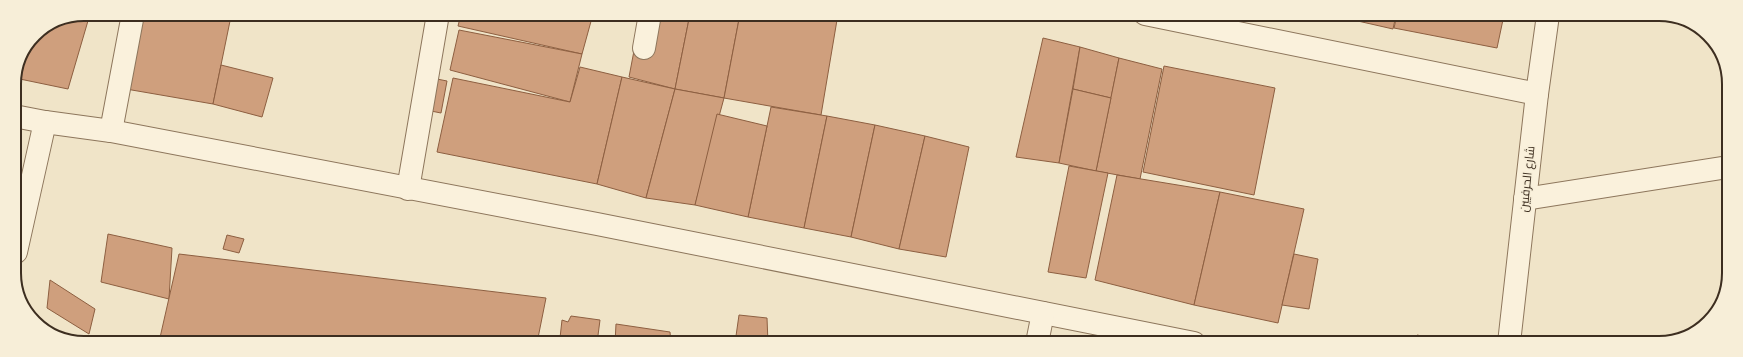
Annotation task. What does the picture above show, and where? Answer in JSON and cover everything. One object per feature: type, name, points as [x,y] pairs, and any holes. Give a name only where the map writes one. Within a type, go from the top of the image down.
[{"type":"street","points":[[111,131],[132,21]]},
{"type":"street","points":[[408,189],[437,21]]},
{"type":"street","points":[[644,48],[649,21]]},
{"type":"street","points":[[1179,21],[1537,94]]},
{"type":"street","name":"شارع الحرفيين","points":[[1510,336],[1537,94],[1547,21]]},
{"type":"street","points":[[21,117],[111,131],[408,189],[604,225],[1159,336]]},
{"type":"street","points":[[21,230],[45,122]]},
{"type":"street","points":[[1525,199],[1722,168]]},
{"type":"street","points":[[1038,336],[1043,313]]},
{"type":"building","points":[[88,21],[68,89],[21,79],[22,72],[26,60],[39,39],[60,26],[72,22]]},
{"type":"building","points":[[142,21],[230,21],[213,104],[126,89]]},
{"type":"building","points":[[459,21],[591,21],[582,54],[458,26]]},
{"type":"building","points":[[640,21],[689,21],[675,89],[629,77]]},
{"type":"building","points":[[689,21],[739,21],[724,98],[675,89]]},
{"type":"building","points":[[739,21],[837,21],[821,115],[724,98]]},
{"type":"building","points":[[1358,21],[1395,21],[1393,29]]},
{"type":"building","points":[[1396,21],[1503,21],[1497,48],[1394,28]]},
{"type":"building","points":[[459,30],[582,54],[570,102],[450,70]]},
{"type":"building","points":[[1043,38],[1080,47],[1059,163],[1016,157]]},
{"type":"building","points":[[1080,47],[1119,58],[1111,98],[1073,89]]},
{"type":"building","points":[[1119,58],[1162,69],[1140,179],[1096,171]]},
{"type":"building","points":[[221,65],[273,78],[262,117],[213,104]]},
{"type":"building","points":[[1164,66],[1275,88],[1254,195],[1143,172]]},
{"type":"building","points":[[580,67],[622,77],[597,184],[437,152],[453,78],[570,102]]},
{"type":"building","points":[[427,77],[447,81],[441,113],[421,109]]},
{"type":"building","points":[[622,77],[675,89],[646,198],[597,184]]},
{"type":"building","points":[[675,89],[724,98],[695,205],[646,198]]},
{"type":"building","points":[[1073,89],[1111,98],[1096,171],[1059,163]]},
{"type":"building","points":[[771,107],[827,116],[804,228],[748,217]]},
{"type":"building","points":[[717,114],[767,126],[748,217],[695,205]]},
{"type":"building","points":[[827,116],[875,125],[851,237],[804,228]]},
{"type":"building","points":[[875,125],[925,136],[899,249],[851,237]]},
{"type":"building","points":[[925,136],[969,147],[946,257],[899,249]]},
{"type":"building","points":[[1069,166],[1108,173],[1086,278],[1048,272]]},
{"type":"building","points":[[1117,175],[1220,192],[1194,305],[1095,280]]},
{"type":"building","points":[[1220,192],[1304,209],[1278,323],[1194,305]]},
{"type":"building","points":[[108,234],[172,248],[169,299],[101,282]]},
{"type":"building","points":[[227,235],[244,239],[239,253],[223,249]]},
{"type":"building","points":[[179,254],[546,298],[538,336],[160,336]]},
{"type":"building","points":[[1294,254],[1318,259],[1309,309],[1282,305]]},
{"type":"building","points":[[50,280],[95,309],[89,334],[47,308]]},
{"type":"building","points":[[739,315],[767,318],[768,336],[736,336]]},
{"type":"building","points":[[571,316],[600,320],[598,336],[560,336],[562,320],[568,322]]},
{"type":"building","points":[[616,324],[670,332],[670,336],[615,336]]}]
